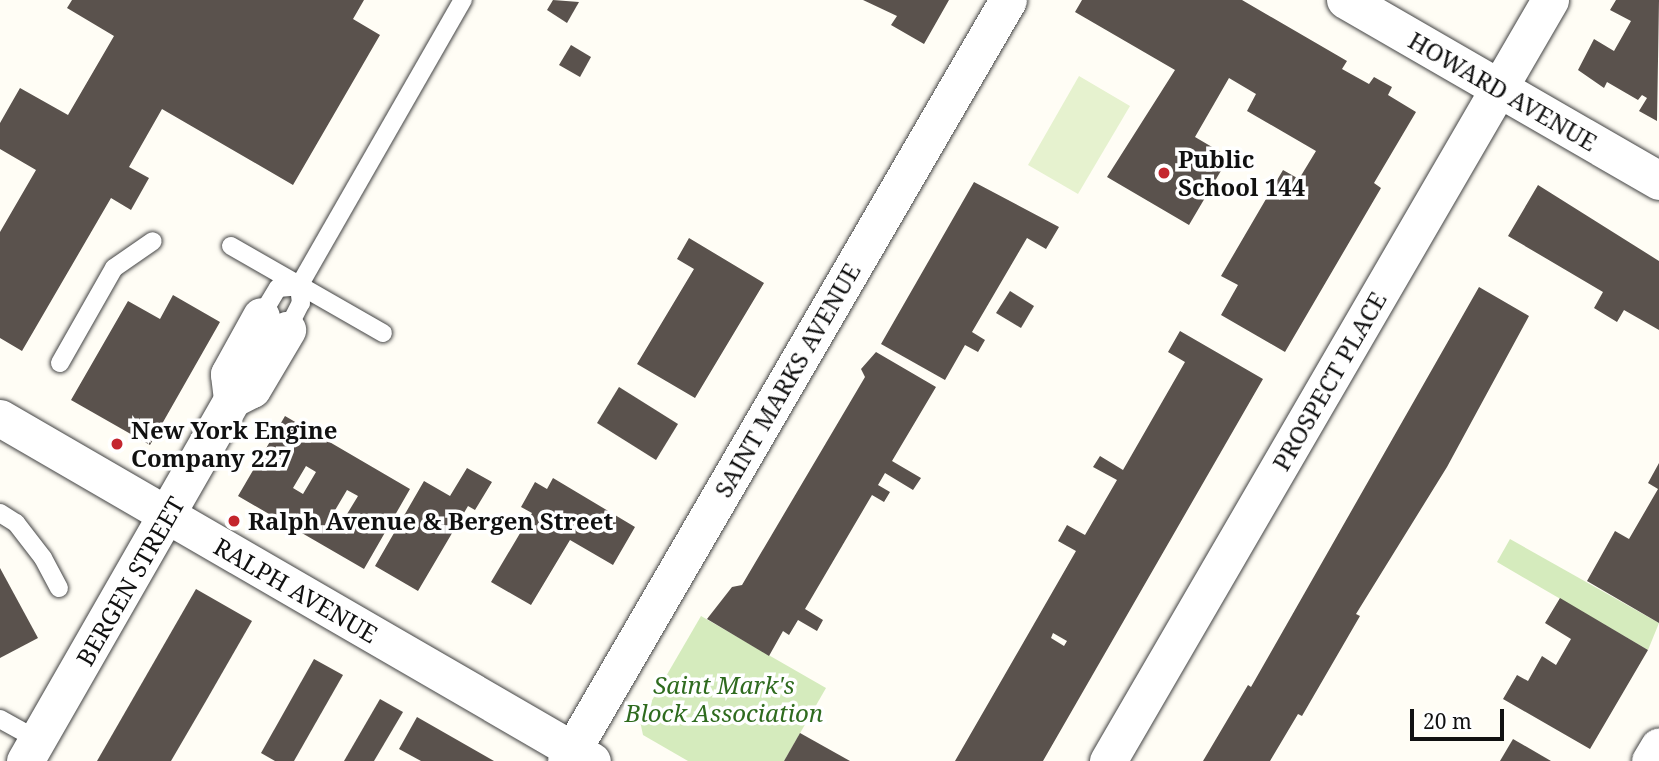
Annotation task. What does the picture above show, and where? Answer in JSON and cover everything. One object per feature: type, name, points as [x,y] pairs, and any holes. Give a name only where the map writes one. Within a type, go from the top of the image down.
[{"type":"street","name":"SAINT MARKS AVENUE","points":[[577,757],[1008,0]]},
{"type":"street","name":"HOWARD AVENUE","points":[[1346,0],[1659,181]]},
{"type":"street","name":"PROSPECT PLACE","points":[[1108,761],[1550,0]]},
{"type":"street","name":"BERGEN STREET","points":[[31,751],[168,516],[232,399],[252,389],[274,323]]},
{"type":"street","name":"RALPH AVENUE","points":[[0,418],[577,757]]},
{"type":"street","points":[[1650,761],[1659,746]]},
{"type":"lane","name":"BERGEN STREET","points":[[274,323],[301,303],[299,286],[463,0]]},
{"type":"lane","points":[[60,363],[114,268],[153,240]]},
{"type":"lane","points":[[231,246],[383,333]]},
{"type":"lane","name":"BERGEN STREET","points":[[274,323],[278,288],[299,286]]},
{"type":"lane","points":[[0,513],[16,523],[43,558],[59,588]]},
{"type":"lane","points":[[0,719],[31,751]]},
{"type":"green space","points":[[1079,76],[1130,106],[1078,194],[1028,165]]},
{"type":"green space","points":[[1510,539],[1659,623],[1648,650],[1497,562]]},
{"type":"green space","name":"Saint Mark's Block Association","points":[[701,616],[826,688],[784,761],[688,761],[643,735],[640,721]]},
{"type":"building","points":[[72,0],[364,0],[353,19],[380,35],[293,185],[162,109],[129,167],[149,178],[131,210],[111,198],[22,351],[0,338],[0,232],[36,170],[0,149],[0,123],[20,88],[68,115],[114,36],[67,8]]},
{"type":"building","points":[[553,0],[579,2],[567,23],[547,10]]},
{"type":"building","points":[[863,0],[949,0],[924,44],[891,25],[897,16]]},
{"type":"building","name":"Public School 144","points":[[1082,0],[1242,0],[1347,61],[1342,69],[1369,84],[1374,77],[1392,87],[1388,95],[1416,112],[1374,183],[1381,188],[1285,352],[1221,315],[1238,285],[1221,276],[1283,170],[1299,179],[1316,151],[1247,111],[1256,94],[1229,78],[1195,137],[1224,154],[1217,167],[1222,169],[1189,225],[1107,177],[1175,70],[1075,12]]},
{"type":"building","points":[[1616,0],[1659,0],[1657,121],[1639,111],[1647,98],[1642,95],[1638,100],[1607,82],[1604,88],[1578,70],[1594,39],[1614,51],[1631,21],[1610,10]]},
{"type":"building","points":[[571,45],[591,57],[580,77],[559,65]]},
{"type":"building","points":[[974,182],[1059,227],[1046,249],[1027,238],[972,332],[985,340],[978,352],[965,345],[945,380],[881,344]]},
{"type":"building","points":[[1538,185],[1659,261],[1659,330],[1624,310],[1617,322],[1594,308],[1603,292],[1508,236]]},
{"type":"building","points":[[689,238],[764,283],[695,398],[637,364],[694,269],[677,259]]},
{"type":"building","points":[[1479,287],[1529,316],[1447,467],[1356,614],[1360,616],[1302,716],[1298,714],[1270,761],[1203,761],[1248,685],[1251,687]]},
{"type":"building","points":[[1010,291],[1034,306],[1021,328],[996,313]]},
{"type":"building","points":[[173,295],[220,322],[150,445],[71,400],[128,301],[160,319]]},
{"type":"building","points":[[1180,331],[1263,379],[1043,761],[955,761],[1076,551],[1058,541],[1067,525],[1085,535],[1117,480],[1093,467],[1100,456],[1123,470],[1185,362],[1168,352]],"holes":[[[1053,633],[1067,641],[1064,646],[1051,638]]]},
{"type":"building","points":[[876,352],[936,387],[892,461],[921,478],[913,490],[885,473],[878,485],[890,492],[884,502],[872,495],[805,609],[823,620],[817,631],[798,620],[789,635],[783,631],[769,656],[707,619],[732,587],[742,585],[865,377],[861,369]]},
{"type":"building","points":[[619,387],[678,424],[656,460],[597,423]]},
{"type":"building","points":[[285,416],[410,489],[364,569],[238,496]],"holes":[[[306,466],[316,472],[303,494],[293,488]],[[347,490],[358,496],[344,519],[334,512]]]},
{"type":"building","points":[[1659,463],[1659,623],[1587,581],[1615,531],[1629,539],[1658,489],[1648,483]]},
{"type":"building","points":[[467,468],[492,482],[475,510],[468,506],[418,591],[375,566],[424,481],[450,496]]},
{"type":"building","points":[[553,478],[635,527],[613,565],[570,540],[531,605],[491,582],[532,513],[521,507],[535,482],[547,489]]},
{"type":"building","points":[[0,568],[38,638],[0,658]]},
{"type":"building","points":[[196,589],[252,621],[206,701],[171,761],[97,761]]},
{"type":"building","points":[[1560,598],[1648,650],[1590,749],[1503,699],[1517,675],[1528,681],[1542,656],[1556,665],[1571,639],[1545,623]]},
{"type":"building","points":[[314,659],[343,675],[294,761],[275,761],[261,753]]},
{"type":"building","points":[[380,699],[403,712],[374,761],[344,761]]},
{"type":"building","points":[[417,717],[494,761],[421,761],[399,749]]},
{"type":"building","points":[[800,733],[850,761],[784,761]]},
{"type":"building","points":[[1513,739],[1551,761],[1500,761]]},
{"type":"place","name":"Public School 144","points":[[1164,173]]},
{"type":"place","name":"New York Engine Company 227","points":[[117,444]]},
{"type":"place","name":"Ralph Avenue & Bergen Street","points":[[234,521]]}]
